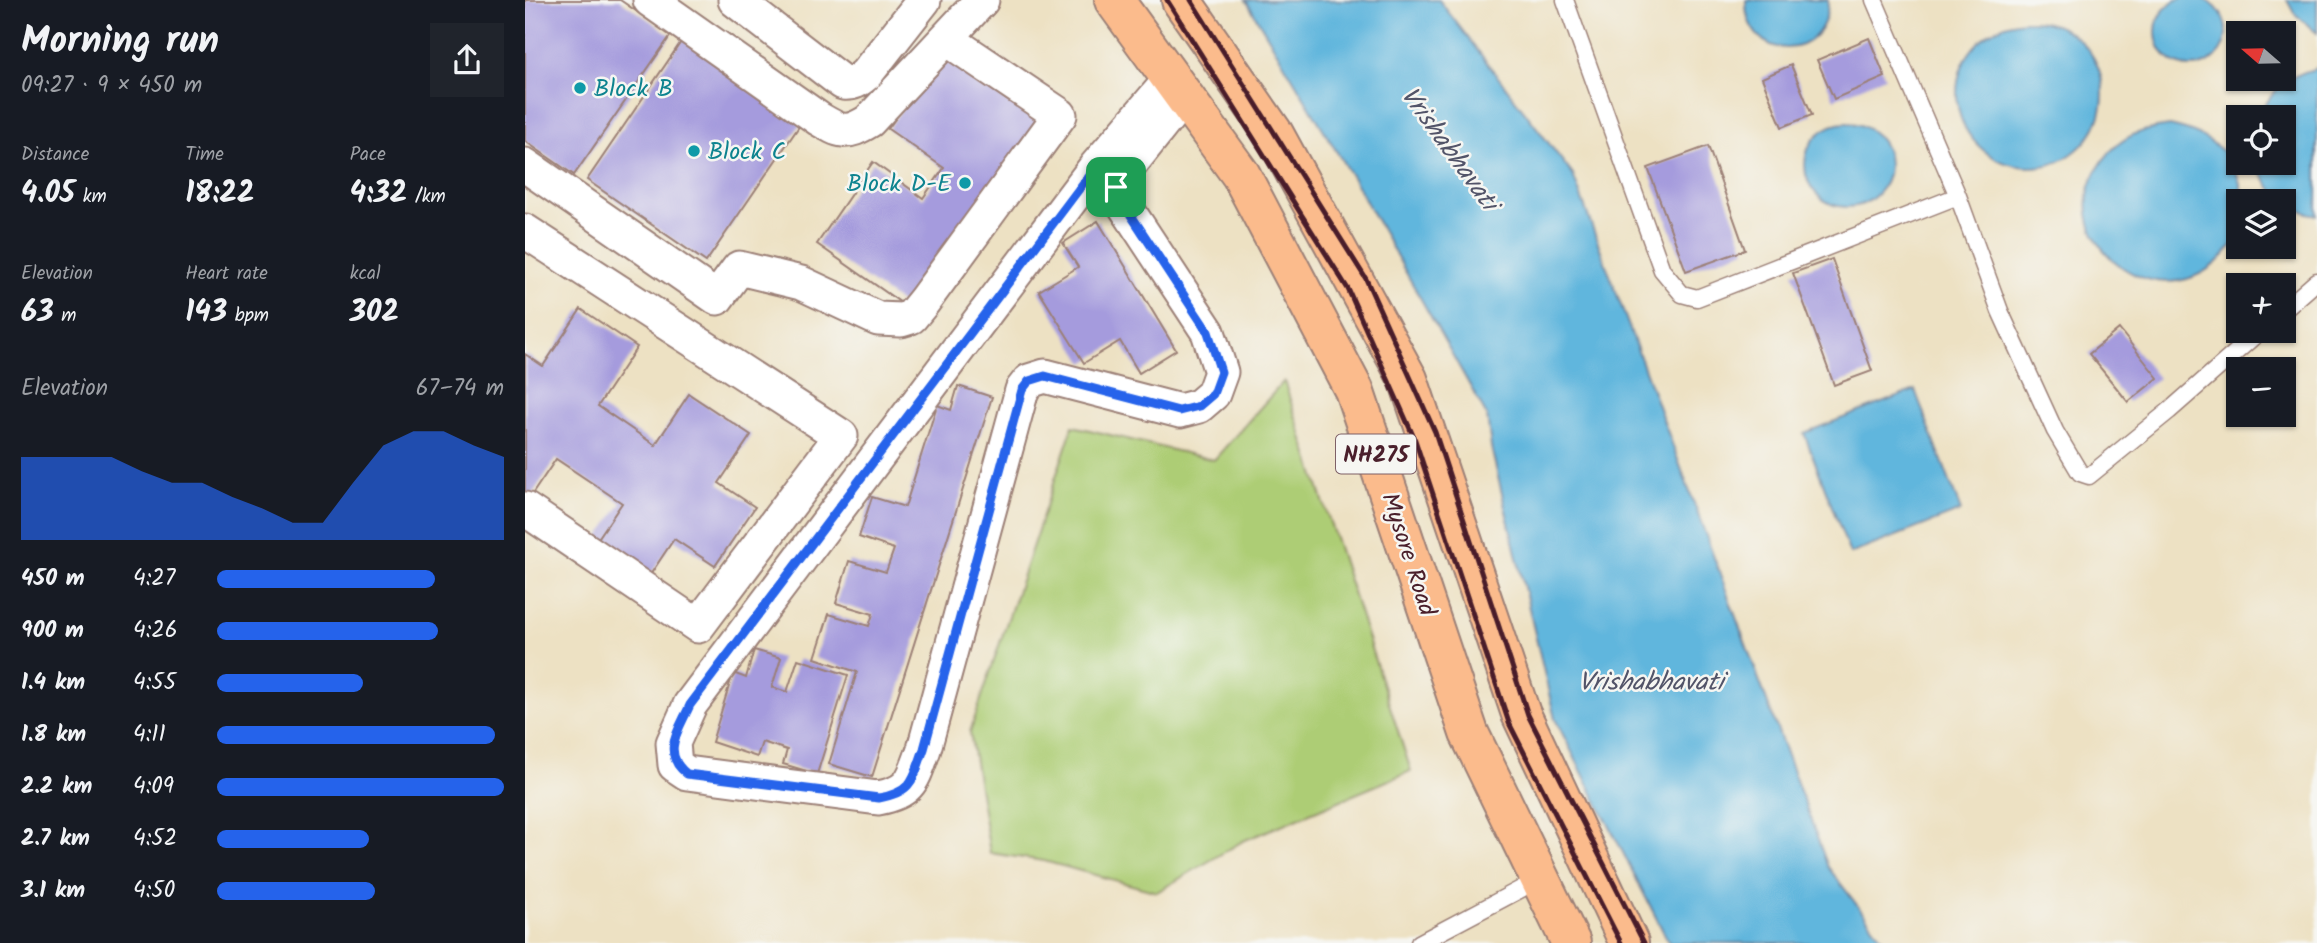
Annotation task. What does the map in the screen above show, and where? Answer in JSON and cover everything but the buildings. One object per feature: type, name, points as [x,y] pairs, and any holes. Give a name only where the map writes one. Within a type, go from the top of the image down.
[{"type":"highway","name":"Mysore Road","points":[[1114,0],[1241,175],[1354,390],[1469,733],[1571,943]]},
{"type":"highway","name":"NH275","points":[[1181,0],[1274,134],[1408,379],[1521,714],[1629,943]]},
{"type":"street","points":[[650,0],[819,119],[843,132],[856,129],[869,121],[982,0]]},
{"type":"street","points":[[735,0],[843,83],[850,84],[866,74],[924,0]]},
{"type":"street","points":[[525,165],[717,298],[739,268],[801,284],[878,318],[901,320],[911,317],[924,301],[1060,115],[947,39]]},
{"type":"street","points":[[1106,176],[1208,332],[1221,372],[1213,394],[1199,406],[1179,411],[1045,376],[1029,381],[1022,390],[924,749],[912,780],[898,795],[879,798],[687,774],[675,765],[673,743],[690,705],[1106,176],[1125,171],[1177,88]]},
{"type":"street","points":[[525,231],[841,436],[698,626],[525,509]]},
{"type":"lane","points":[[1874,0],[1958,196],[2000,311],[2055,431],[2080,473],[2089,477],[2246,343]]},
{"type":"lane","points":[[1570,1],[1662,270],[1682,294],[1697,298],[1958,196]]},
{"type":"lane","points":[[2296,299],[2317,281]]},
{"type":"lane","points":[[1419,943],[1540,879]]},
{"type":"green space","points":[[1284,381],[1411,771],[1243,841],[1157,892],[1044,861],[990,853],[970,732],[1073,426],[1214,460]]},
{"type":"water","name":"Vrishabhavati","points":[[1246,0],[1439,0],[1573,175],[1828,867],[1886,943],[1669,943],[1555,719],[1491,447],[1487,416],[1356,184]]},
{"type":"water","points":[[1746,0],[1828,0],[1824,21],[1815,36],[1802,45],[1786,48],[1771,45],[1758,36],[1749,21]]},
{"type":"water","points":[[2178,0],[2204,0],[2216,7],[2226,32],[2223,45],[2216,57],[2204,64],[2191,67],[2178,64],[2166,57],[2159,45],[2156,32],[2159,19],[2166,7]]},
{"type":"water","points":[[2287,0],[2317,0],[2317,33],[2294,13]]},
{"type":"water","points":[[2030,21],[2058,27],[2081,43],[2097,66],[2103,94],[2097,122],[2081,145],[2058,161],[2030,167],[2002,161],[1979,145],[1963,122],[1957,94],[1963,66],[1979,43],[2002,27]]},
{"type":"water","points":[[2317,68],[2317,215],[2296,208],[2296,189],[2272,189],[2263,175],[2296,175],[2296,105],[2266,105],[2275,91],[2296,91],[2296,76]]},
{"type":"water","points":[[1847,123],[1870,130],[1882,142],[1889,165],[1882,188],[1870,200],[1847,207],[1824,200],[1812,188],[1805,165],[1812,142],[1824,130]]},
{"type":"water","points":[[2170,126],[2199,135],[2211,142],[2226,156],[2226,175],[2237,175],[2240,185],[2241,189],[2226,189],[2226,253],[2216,263],[2191,278],[2165,282],[2140,276],[2117,264],[2100,245],[2090,222],[2088,197],[2097,170],[2119,144],[2146,130]]},
{"type":"water","points":[[1915,390],[1961,511],[1850,554],[1804,433]]},
{"type":"railway","points":[[1167,0],[1348,289],[1415,440],[1509,723],[1621,943]]},
{"type":"railway","points":[[1191,0],[1366,279],[1435,432],[1528,715],[1644,943]]},
{"type":"place","name":"Block B","points":[[580,88]]},
{"type":"place","name":"Block C","points":[[694,151]]},
{"type":"place","name":"Block D-E","points":[[965,183]]},
{"type":"route","points":[[1097,165],[1116,187],[1119,197],[1208,332],[1221,372],[1213,394],[1199,406],[1179,411],[1045,376],[1029,381],[1022,390],[1015,410],[924,749],[912,780],[898,795],[879,798],[687,774],[675,765],[673,743],[690,705],[1097,165]]}]
